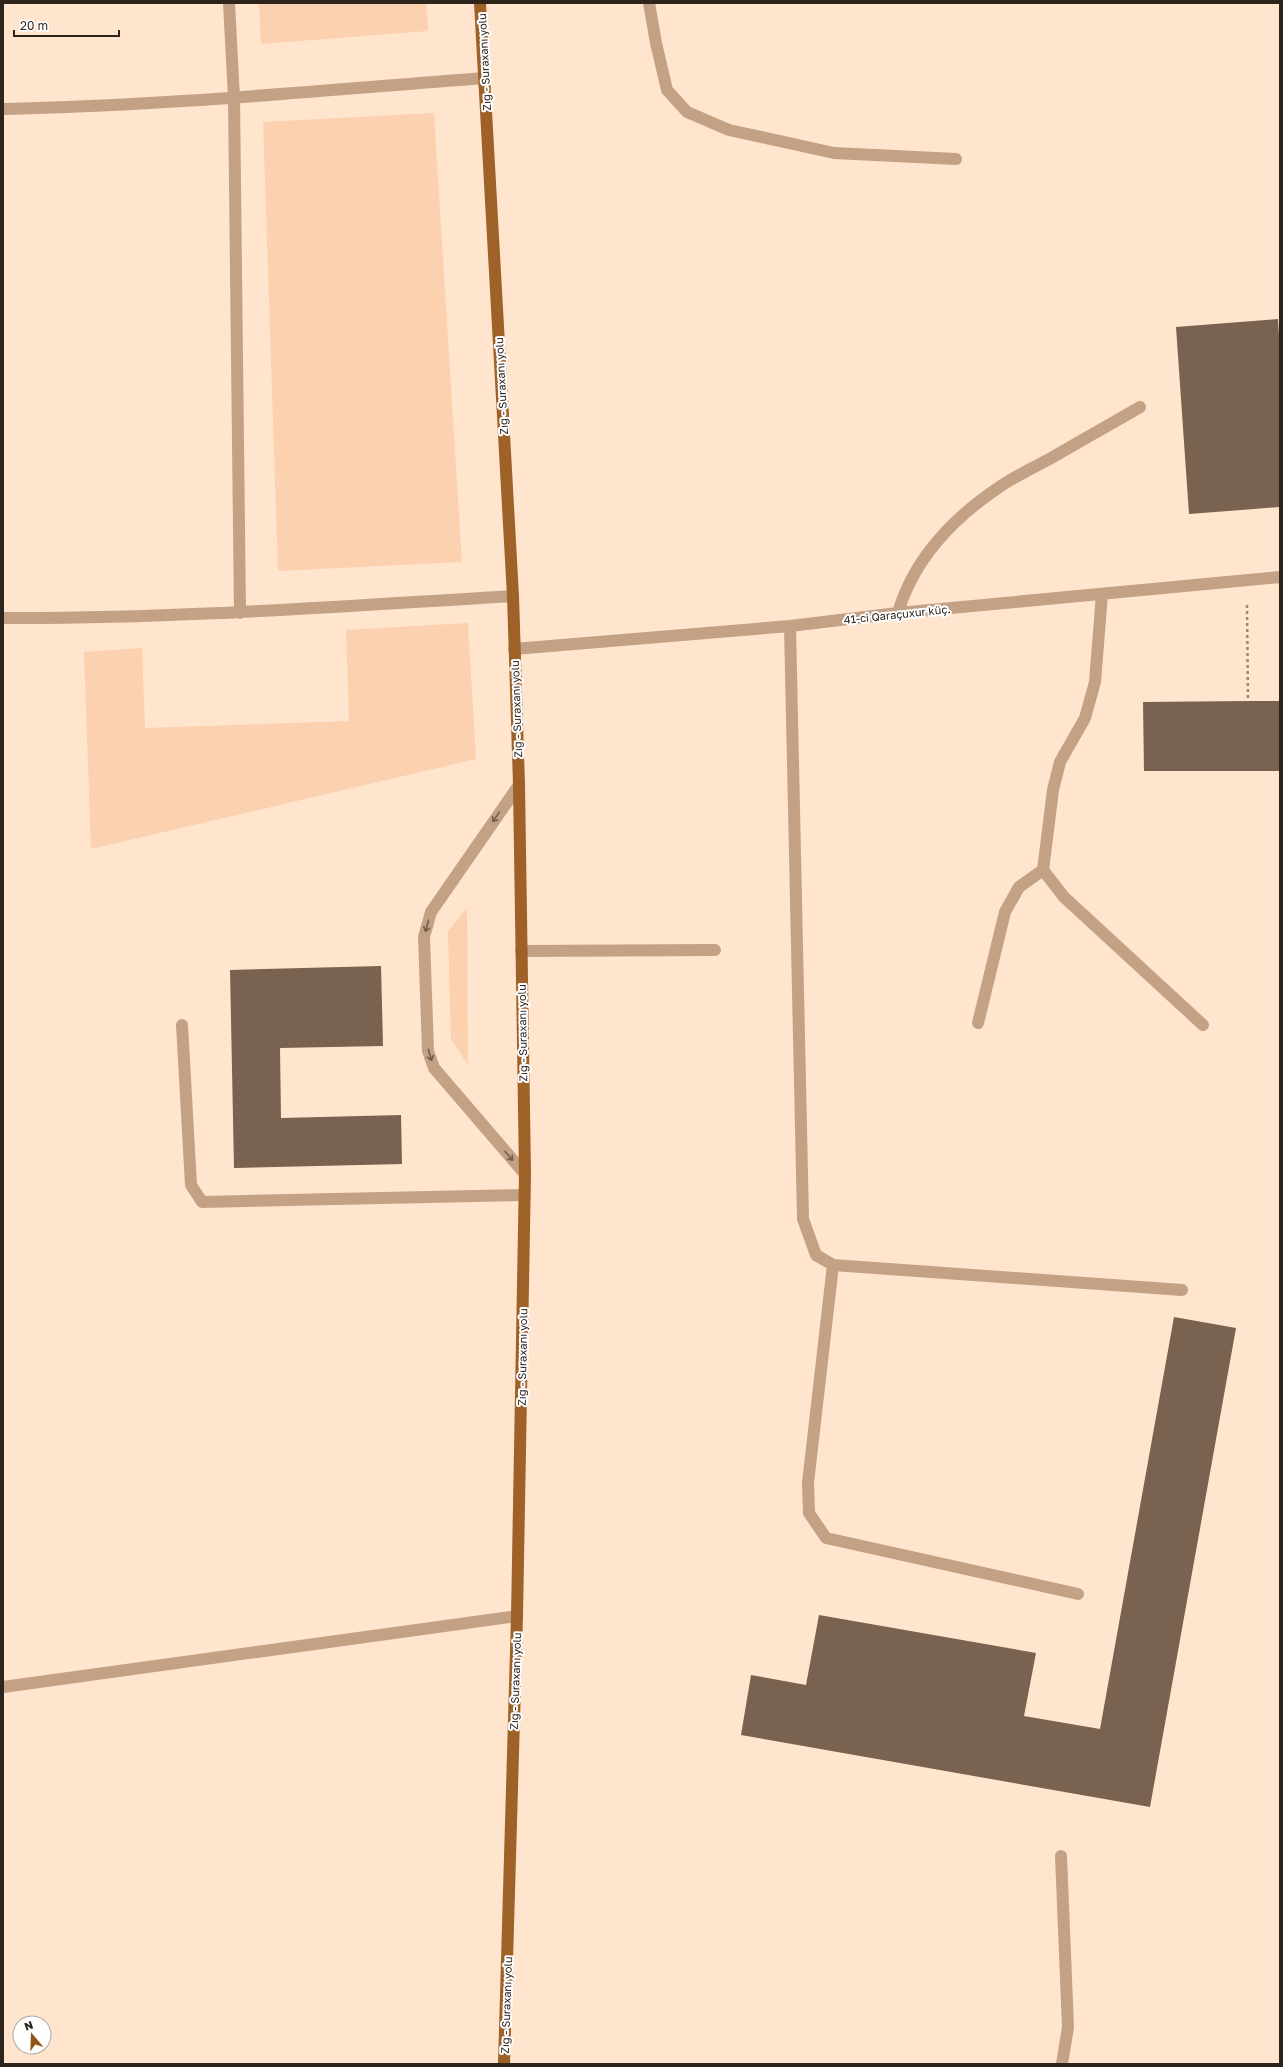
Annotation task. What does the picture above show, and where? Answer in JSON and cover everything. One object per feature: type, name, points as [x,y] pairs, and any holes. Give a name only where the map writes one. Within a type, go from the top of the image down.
[{"type":"main road","name":"Zığ - Suraxanı yolu","points":[[480,3],[513,596],[519,785],[525,1174],[517,1616],[504,2064]]},
{"type":"street","points":[[229,3],[234,98],[240,613]]},
{"type":"street","points":[[650,3],[656,43],[667,90],[687,112],[729,130],[834,153],[956,159]]},
{"type":"street","points":[[3,110],[234,98],[485,78]]},
{"type":"street","points":[[898,613],[904,593],[917,568],[936,542],[975,505],[998,488],[1140,407]]},
{"type":"street","name":"41-ci Qaraçuxur küç.","points":[[514,649],[790,626],[898,613],[1280,577]]},
{"type":"street","points":[[1102,594],[1095,682],[1085,718],[1060,762],[1053,790],[1043,870],[1064,897],[1203,1025]]},
{"type":"street","points":[[3,618],[83,618],[240,613],[513,596]]},
{"type":"street","points":[[790,626],[803,1219],[816,1255],[833,1265],[1182,1290]]},
{"type":"street","points":[[519,785],[431,912],[424,937],[428,1051],[434,1068],[525,1174]]},
{"type":"street","points":[[978,1023],[1005,912],[1019,887],[1043,870]]},
{"type":"street","points":[[521,951],[715,950]]},
{"type":"street","points":[[182,1026],[191,1185],[202,1202],[524,1195]]},
{"type":"street","points":[[833,1265],[808,1483],[809,1514],[826,1538],[1078,1594]]},
{"type":"street","points":[[3,1687],[517,1616]]},
{"type":"street","points":[[1061,1856],[1068,2027],[1062,2064]]},
{"type":"path","points":[[1246,580],[1248,701]]},
{"type":"shaded area","points":[[259,3],[426,3],[428,31],[261,44]]},
{"type":"shaded area","points":[[434,113],[462,562],[278,571],[263,122]]},
{"type":"shaded area","points":[[468,623],[476,759],[91,849],[84,652],[142,648],[145,728],[349,721],[346,630]]},
{"type":"shaded area","points":[[467,908],[468,1065],[451,1039],[448,931]]},
{"type":"building","points":[[1278,319],[1280,350],[1280,507],[1189,514],[1176,327]]},
{"type":"building","points":[[1280,701],[1280,771],[1144,771],[1143,702]]},
{"type":"building","points":[[381,966],[383,1046],[280,1048],[281,1118],[401,1115],[402,1164],[234,1168],[230,970]]},
{"type":"building","points":[[1174,1317],[1236,1328],[1150,1807],[741,1735],[751,1675],[806,1685],[819,1615],[1036,1653],[1024,1716],[1100,1729]]}]
